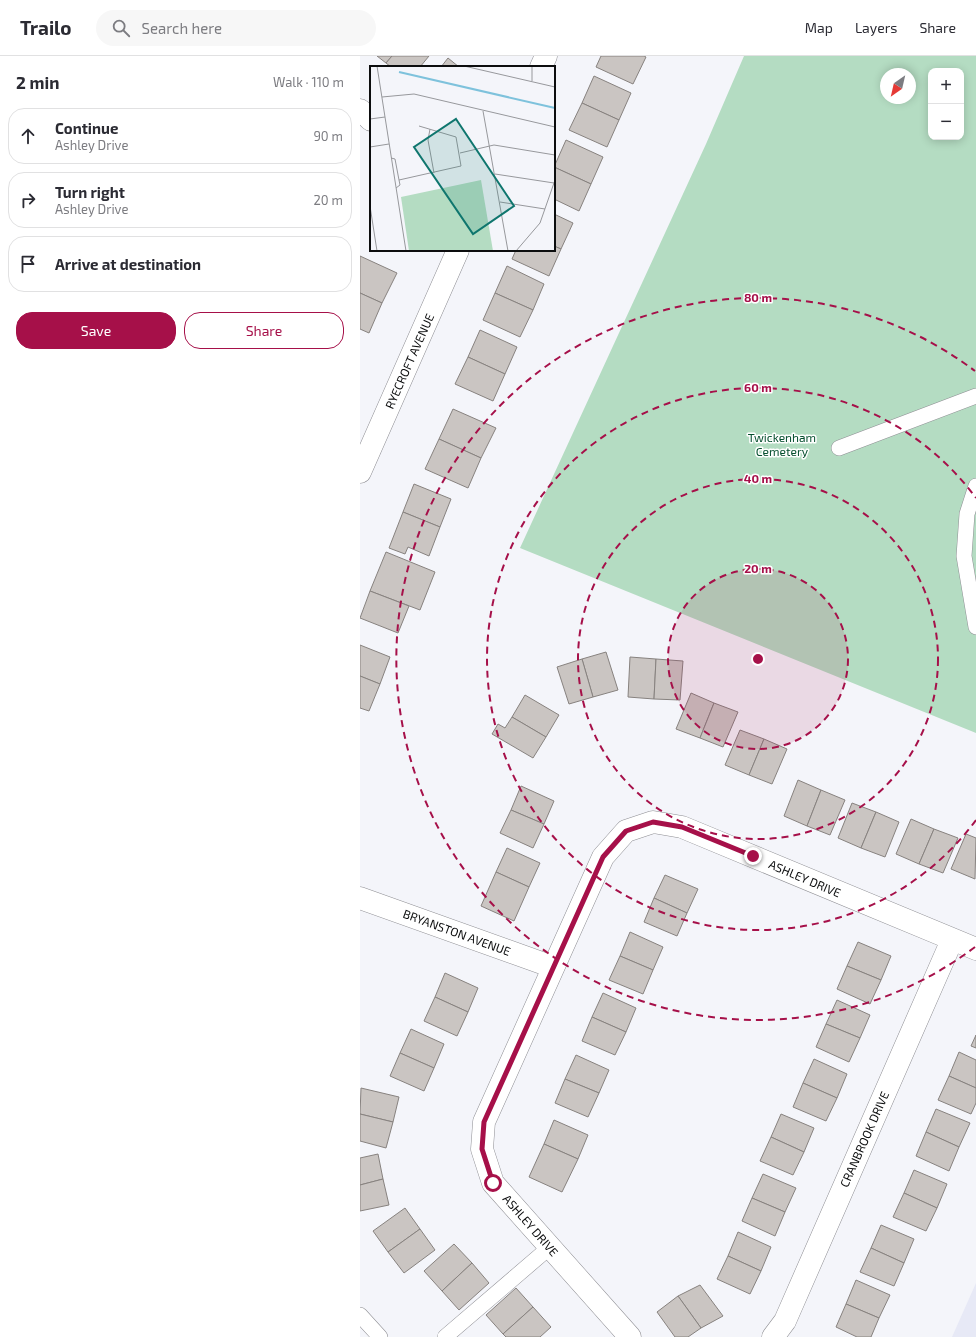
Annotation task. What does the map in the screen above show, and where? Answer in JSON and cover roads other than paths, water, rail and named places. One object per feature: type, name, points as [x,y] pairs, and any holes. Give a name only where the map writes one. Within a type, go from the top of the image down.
[{"type":"street","points":[[541,66],[546,56]]},
{"type":"street","points":[[360,110],[370,119]]},
{"type":"street","name":"RYECROFT AVENUE","points":[[360,472],[458,251]]},
{"type":"street","name":"ASHLEY DRIVE","points":[[630,1337],[493,1183],[482,1149],[484,1122],[553,967],[603,857],[626,831],[653,822],[682,827],[976,949]]},
{"type":"street","name":"BRYANSTON AVENUE","points":[[360,898],[553,967]]},
{"type":"street","name":"CRANBROOK DRIVE","points":[[774,1337],[784,1321],[952,940]]},
{"type":"lane","points":[[839,448],[976,396]]},
{"type":"lane","points":[[976,486],[967,514],[964,556],[976,627]]},
{"type":"lane","points":[[445,1337],[550,1247]]},
{"type":"lane","points":[[360,1315],[380,1337]]},
{"type":"park label","name":"Twickenham Cemetery","points":[[782,444]]}]
